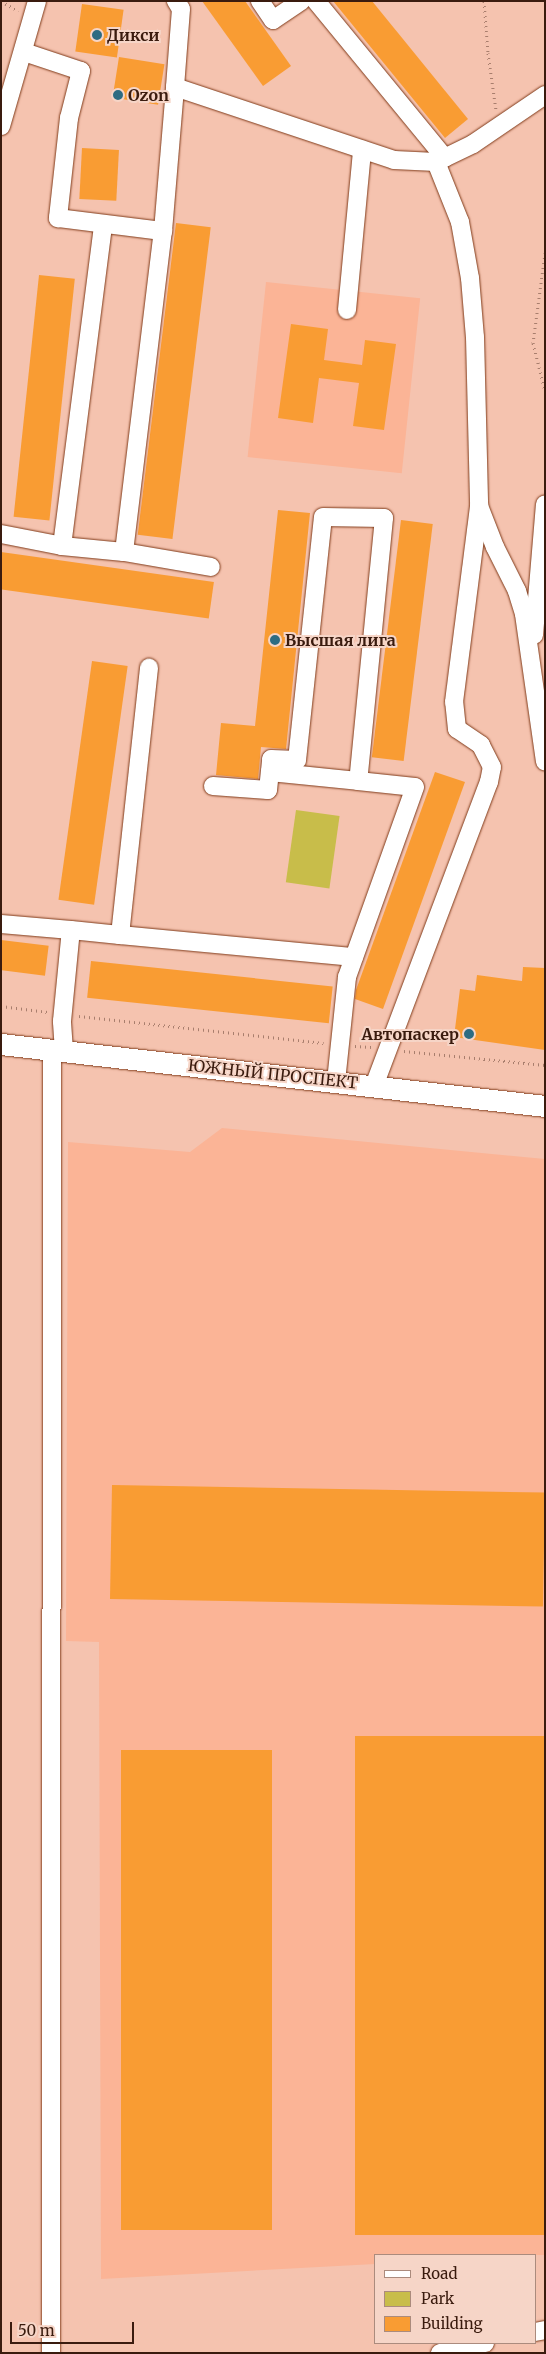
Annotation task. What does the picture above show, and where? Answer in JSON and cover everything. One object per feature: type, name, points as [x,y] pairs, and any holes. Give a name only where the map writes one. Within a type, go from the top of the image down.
[{"type":"main road","name":"ЮЖНЫЙ ПРОСПЕКТ","points":[[1,1044],[545,1106]]},
{"type":"street","points":[[1,126],[24,52],[37,1]]},
{"type":"street","points":[[124,552],[163,231],[181,9],[176,1]]},
{"type":"street","points":[[260,1],[273,20],[301,1]]},
{"type":"street","points":[[316,1],[440,160],[460,222],[470,278],[475,337],[479,506],[454,702],[457,729],[481,745],[492,767],[489,782],[374,1086]]},
{"type":"street","points":[[24,52],[81,71],[69,118],[58,218],[163,231]]},
{"type":"street","points":[[174,87],[394,160],[440,160],[473,144],[543,98]]},
{"type":"street","points":[[347,310],[362,150]]},
{"type":"street","points":[[62,546],[103,225]]},
{"type":"street","points":[[532,664],[543,548],[545,504]]},
{"type":"street","points":[[479,506],[495,547],[517,591],[524,614],[545,762]]},
{"type":"street","points":[[213,786],[268,790],[271,759],[297,760],[323,517],[384,518],[358,781]]},
{"type":"street","points":[[1,534],[62,546],[124,552],[212,567]]},
{"type":"street","points":[[120,935],[149,668]]},
{"type":"street","points":[[270,772],[415,787],[347,976],[336,1081]]},
{"type":"street","points":[[1,924],[354,957]]},
{"type":"street","points":[[50,2353],[58,1050],[71,930]]},
{"type":"street","points":[[440,2353],[480,2344]]},
{"type":"path","points":[[484,1],[488,54],[499,126]]},
{"type":"path","points":[[545,253],[533,343],[545,391]]},
{"type":"path","points":[[1,1006],[545,1066]]},
{"type":"shaded area","points":[[266,282],[420,298],[402,473],[248,457]]},
{"type":"shaded area","points":[[222,1128],[545,1159],[545,2255],[374,2254],[374,2264],[101,2279],[99,1642],[66,1641],[68,1142],[190,1152]]},
{"type":"green space","points":[[296,810],[340,816],[329,888],[286,882]]},
{"type":"building","points":[[202,1],[245,1],[291,66],[263,86]]},
{"type":"building","points":[[333,1],[372,1],[468,119],[445,138]]},
{"type":"building","points":[[82,4],[124,10],[117,57],[75,52]]},
{"type":"building","points":[[119,57],[164,64],[158,105],[113,97]]},
{"type":"building","points":[[82,148],[119,150],[116,201],[79,199]]},
{"type":"building","points":[[176,223],[211,227],[172,539],[138,535]]},
{"type":"building","points":[[39,275],[75,279],[49,520],[14,517]]},
{"type":"building","points":[[291,324],[328,329],[324,360],[362,365],[365,340],[396,344],[384,430],[353,426],[359,383],[319,378],[313,423],[278,418]]},
{"type":"building","points":[[278,510],[310,513],[286,749],[261,747],[258,779],[216,775],[221,723],[255,726]]},
{"type":"building","points":[[401,520],[433,524],[404,761],[372,757]]},
{"type":"building","points":[[1,552],[214,582],[209,619],[1,589]]},
{"type":"building","points":[[92,661],[128,666],[94,905],[58,900]]},
{"type":"building","points":[[435,772],[465,782],[383,1009],[355,999],[356,990]]},
{"type":"building","points":[[1,940],[49,946],[45,976],[1,970]]},
{"type":"building","points":[[91,961],[333,986],[329,1023],[87,998]]},
{"type":"building","points":[[523,967],[545,968],[545,1050],[454,1037],[460,989],[475,991],[477,975],[522,981]]},
{"type":"building","points":[[112,1485],[545,1493],[543,1607],[110,1599]]},
{"type":"building","points":[[355,1736],[545,1736],[545,2235],[355,2235]]},
{"type":"building","points":[[121,1750],[272,1750],[272,2230],[121,2230]]},
{"type":"place","name":"Дикси","points":[[97,35]]},
{"type":"place","name":"Ozon","points":[[118,95]]},
{"type":"place","name":"Высшая лига","points":[[275,640]]},
{"type":"place","name":"Автопаскер","points":[[469,1034]]}]
